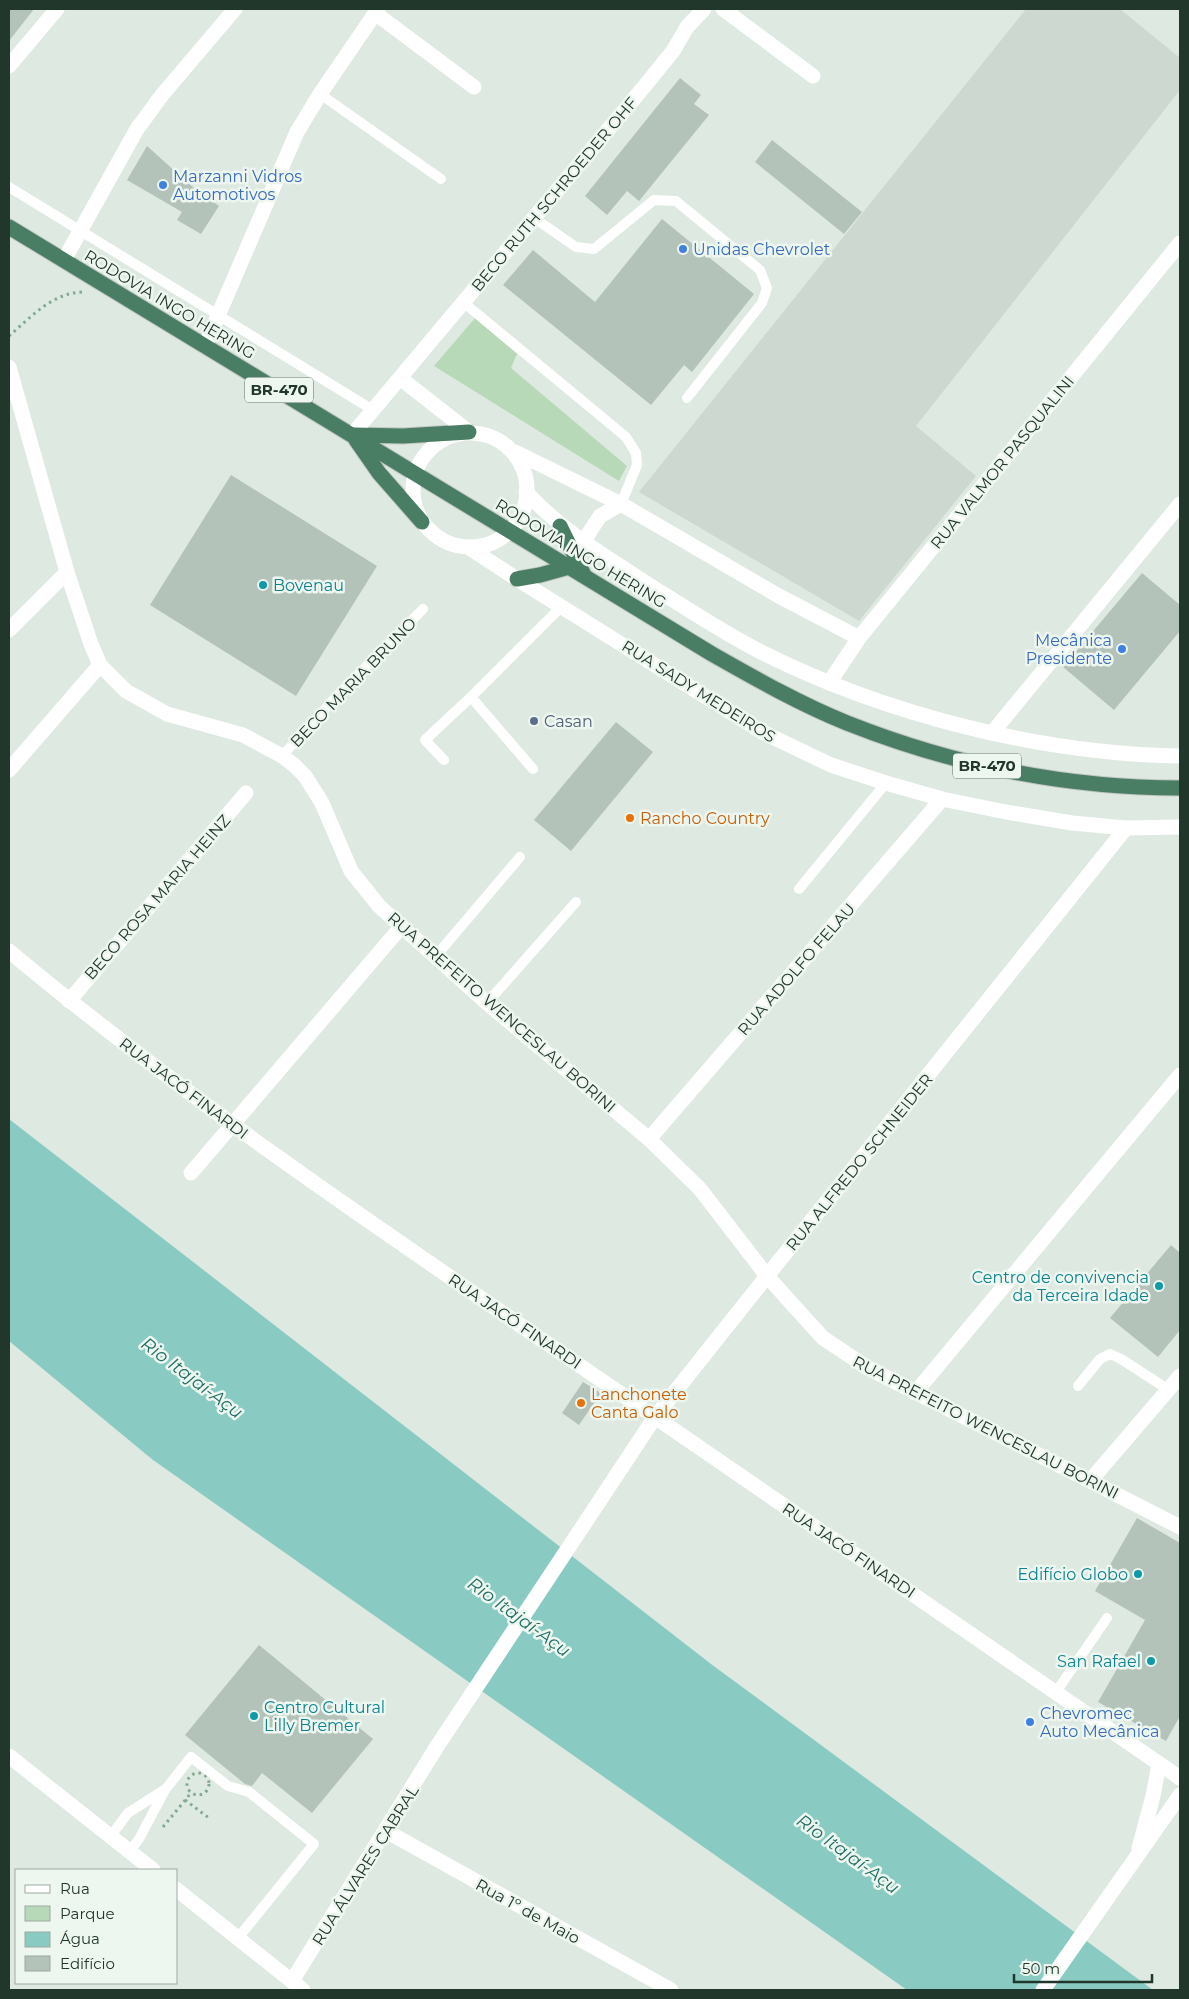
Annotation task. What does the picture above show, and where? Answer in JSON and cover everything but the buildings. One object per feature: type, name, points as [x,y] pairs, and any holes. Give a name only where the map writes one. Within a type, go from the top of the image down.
[{"type":"highway","name":"RODOVIA INGO HERING","points":[[9,227],[512,532],[572,561],[585,576],[761,682],[846,722],[892,739],[958,759],[1048,779],[1096,785],[1180,788]]},
{"type":"highway","points":[[352,435],[403,436],[469,432]]},
{"type":"highway","points":[[352,435],[379,473],[422,522]]},
{"type":"highway","points":[[517,579],[540,575],[572,561],[560,526]]},
{"type":"street","points":[[9,66],[57,9]]},
{"type":"street","points":[[64,260],[137,128],[162,95],[235,9]]},
{"type":"street","name":"BECO RUTH SCHROEDER OHF","points":[[352,435],[649,81],[673,51],[688,27],[704,9]]},
{"type":"street","points":[[723,9],[813,76]]},
{"type":"street","points":[[205,346],[297,132],[320,94],[376,11],[474,88]]},
{"type":"street","name":"RUA VALMOR PASQUALINI","points":[[829,683],[859,638],[1180,243]]},
{"type":"street","name":"RUA PREFEITO WENCESLAU BORINI","points":[[9,367],[67,572],[91,644],[100,665],[126,691],[167,714],[243,735],[282,756],[300,770],[312,787],[351,871],[364,889],[434,957],[649,1139],[700,1189],[767,1276],[823,1338],[868,1368],[915,1393],[1180,1527]]},
{"type":"street","points":[[400,378],[469,432]]},
{"type":"street","points":[[515,452],[522,468],[526,492],[521,516],[512,532],[493,544],[470,549],[443,541],[422,522],[413,498],[415,473],[427,452],[446,438],[469,432],[494,437],[515,452],[621,504],[777,595],[859,638]]},
{"type":"street","points":[[526,492],[560,526],[704,620],[757,650],[829,683],[928,716],[992,733],[1067,748],[1180,756]]},
{"type":"street","points":[[572,561],[600,516],[621,504]]},
{"type":"street","points":[[992,733],[1180,504]]},
{"type":"street","name":"RUA SADY MEDEIROS","points":[[470,549],[762,732],[831,765],[942,799],[1072,823],[1126,828],[1180,827]]},
{"type":"street","points":[[9,630],[67,572]]},
{"type":"street","points":[[9,770],[100,665]]},
{"type":"street","name":"BECO ROSA MARIA HEINZ","points":[[68,1001],[246,793]]},
{"type":"street","name":"RUA ADOLFO FELAU","points":[[649,1139],[942,799]]},
{"type":"street","name":"RUA ALFREDO SCHNEIDER","points":[[598,1500],[655,1417],[1126,828]]},
{"type":"street","points":[[191,1173],[401,927]]},
{"type":"street","name":"RUA JACÓ FINARDI","points":[[9,951],[68,1001],[302,1175],[1180,1778]]},
{"type":"street","points":[[915,1393],[1180,1074]]},
{"type":"street","points":[[1090,1481],[1180,1376]]},
{"type":"street","name":"RUA ÁLVARES CABRAL","points":[[298,1986],[386,1831],[436,1748],[598,1500]]},
{"type":"street","points":[[9,1756],[152,1869]]},
{"type":"street","points":[[1136,1859],[1153,1796],[1159,1764]]},
{"type":"street","points":[[1044,1990],[1180,1795]]},
{"type":"street","name":"Rua 1º de Maio","points":[[386,1831],[671,1990]]},
{"type":"street","points":[[178,1891],[298,1986]]},
{"type":"lane","points":[[320,94],[441,179]]},
{"type":"lane","points":[[9,187],[373,410]]},
{"type":"lane","points":[[534,218],[576,247],[594,249],[654,200],[676,201],[760,270],[767,288],[762,303],[687,398]]},
{"type":"lane","points":[[463,302],[626,438],[636,453],[637,465],[621,504]]},
{"type":"lane","points":[[444,760],[425,740],[562,606]]},
{"type":"lane","name":"BECO MARIA BRUNO","points":[[282,756],[347,686],[423,609]]},
{"type":"lane","points":[[471,697],[532,769]]},
{"type":"lane","points":[[799,889],[886,783]]},
{"type":"lane","points":[[434,957],[520,857]]},
{"type":"lane","points":[[487,1003],[576,902]]},
{"type":"lane","points":[[1078,1386],[1100,1359],[1110,1354],[1169,1390]]},
{"type":"lane","points":[[1056,1692],[1107,1618]]},
{"type":"lane","points":[[129,1852],[139,1839],[165,1790],[191,1757],[228,1786],[249,1792],[314,1844],[238,1938]]},
{"type":"lane","points":[[110,1837],[128,1812],[165,1790]]},
{"type":"path","points":[[9,336],[52,300],[74,292]]},
{"type":"path","points":[[196,1773],[206,1775],[210,1784],[205,1793],[201,1796],[191,1793],[187,1784],[191,1775],[196,1773]]},
{"type":"path","points":[[185,1800],[210,1818]]},
{"type":"shaded area","points":[[1026,9],[1120,9],[1180,58],[1180,90],[916,426],[976,476],[859,621],[639,492]]},
{"type":"green space","points":[[475,318],[517,354],[511,368],[627,466],[619,481],[434,366]]},
{"type":"water","name":"Rio Itajaí-Açu","points":[[9,1119],[711,1664],[1153,1990],[907,1990],[153,1460],[9,1341]]},
{"type":"place","name":"Marzanni Vidros Automotivos","points":[[163,185]]},
{"type":"place","name":"Unidas Chevrolet","points":[[683,249]]},
{"type":"place","name":"Bovenau","points":[[263,585]]},
{"type":"place","name":"Mecânica Presidente","points":[[1122,649]]},
{"type":"place","name":"Casan","points":[[534,721]]},
{"type":"place","name":"Rancho Country","points":[[630,818]]},
{"type":"place","name":"Centro de convivencia da Terceira Idade","points":[[1159,1286]]},
{"type":"place","name":"Lanchonete Canta Galo","points":[[581,1403]]},
{"type":"place","name":"Edifício Globo","points":[[1138,1574]]},
{"type":"place","name":"San Rafael","points":[[1151,1661]]},
{"type":"place","name":"Centro Cultural Lilly Bremer","points":[[254,1716]]},
{"type":"place","name":"Chevromec Auto Mecânica","points":[[1030,1722]]}]
